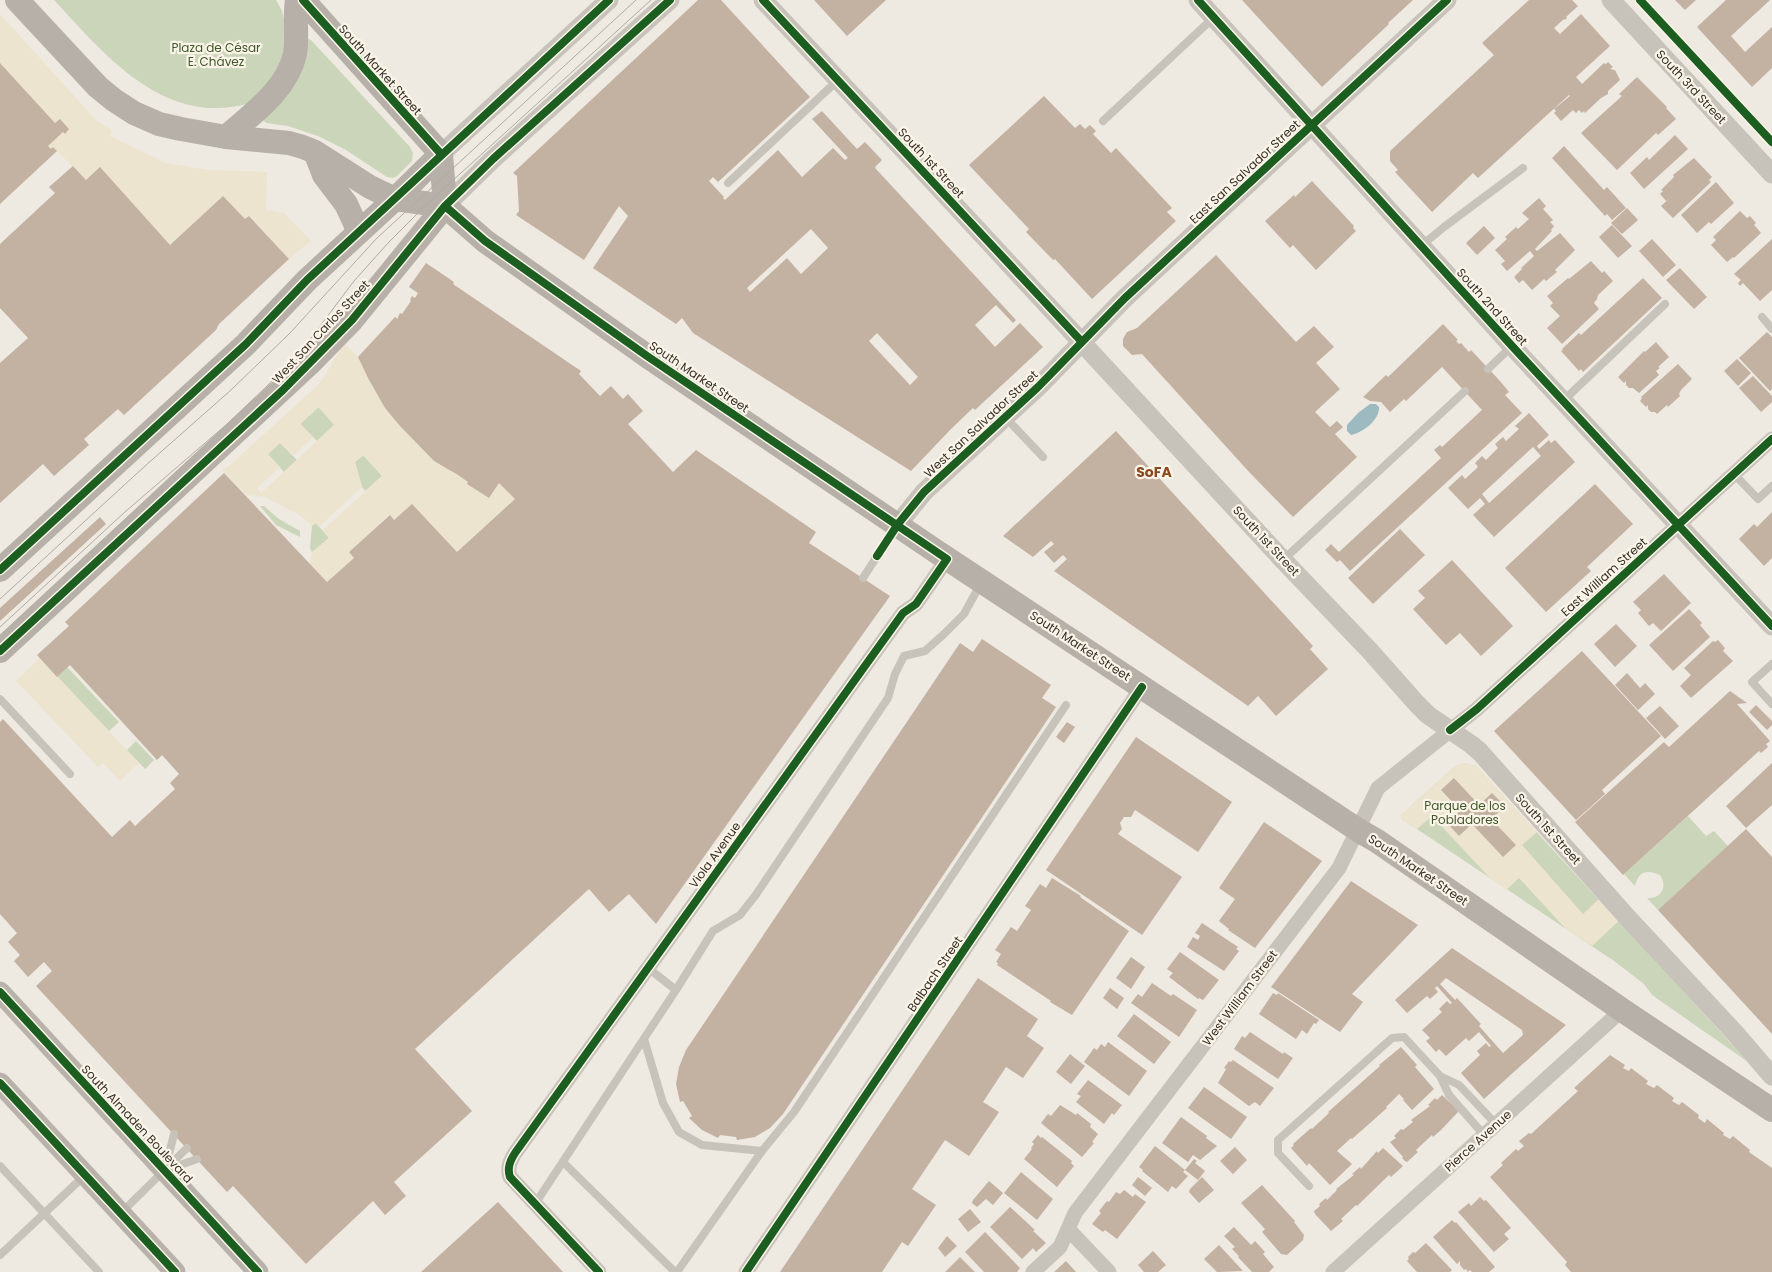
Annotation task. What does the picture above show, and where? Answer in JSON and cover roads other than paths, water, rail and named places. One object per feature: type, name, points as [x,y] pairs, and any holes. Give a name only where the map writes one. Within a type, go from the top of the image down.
[{"type":"main road","points":[[17,0],[98,86],[114,100],[134,113],[159,124],[226,137],[290,144],[315,152],[370,187],[395,199],[446,206],[441,154]]},
{"type":"main road","points":[[226,137],[254,114],[280,84],[290,69],[295,55],[295,12],[297,0]]},
{"type":"main road","name":"South Market Street","points":[[303,0],[441,154]]},
{"type":"main road","points":[[315,152],[324,175],[346,204],[359,232]]},
{"type":"main road","points":[[0,570],[239,350],[306,280],[395,199],[441,154]]},
{"type":"main road","name":"South Market Street","points":[[446,206],[485,241],[647,356],[982,582],[1358,830],[1377,840],[1622,1010],[1772,1110]]},
{"type":"main road","name":"West San Carlos Street","points":[[0,651],[309,364],[352,320],[446,206]]},
{"type":"main road","name":"South Almaden Boulevard","points":[[0,992],[258,1272]]},
{"type":"main road","points":[[0,1083],[175,1272]]},
{"type":"street","points":[[441,154],[609,0]]},
{"type":"street","name":"West San Carlos Street","points":[[446,206],[493,160],[670,0]]},
{"type":"street","name":"South 1st Street","points":[[763,0],[1283,560],[1370,651],[1428,716],[1480,752],[1772,1076]]},
{"type":"street","name":"South 2nd Street","points":[[1198,0],[1512,346],[1772,626]]},
{"type":"street","name":"East San Salvador Street","points":[[1082,342],[1125,298],[1447,0]]},
{"type":"street","name":"South 3rd Street","points":[[1611,0],[1772,174]]},
{"type":"street","name":"West San Salvador Street","points":[[898,524],[924,492],[1038,386],[1082,342]]},
{"type":"street","name":"East William Street","points":[[1450,730],[1477,709],[1772,439]]},
{"type":"street","name":"Viola Avenue","points":[[535,1204],[510,1178],[508,1171],[515,1153],[903,613],[916,604],[948,559]]},
{"type":"street","name":"Balbach Street","points":[[746,1272],[1142,687]]},
{"type":"street","name":"West William Street","points":[[1033,1272],[1060,1247],[1076,1213],[1338,868],[1378,788],[1450,730]]},
{"type":"street","name":"Pierce Avenue","points":[[1333,1272],[1622,1010]]},
{"type":"street","points":[[1728,1081],[1772,1098]]},
{"type":"street","points":[[535,1204],[599,1272]]},
{"type":"street","points":[[1068,1230],[1110,1272]]},
{"type":"lane","points":[[1103,121],[1213,17]]},
{"type":"lane","points":[[728,183],[839,80]]},
{"type":"lane","points":[[1421,246],[1523,168]]},
{"type":"lane","points":[[1563,401],[1666,304]]},
{"type":"lane","points":[[1762,317],[1772,329]]},
{"type":"lane","points":[[1488,369],[1512,346]]},
{"type":"lane","points":[[1283,560],[1464,391]]},
{"type":"lane","points":[[1005,417],[1044,457]]},
{"type":"lane","points":[[1734,474],[1758,499],[1772,486]]},
{"type":"lane","points":[[863,578],[898,524]]},
{"type":"lane","points":[[535,1204],[713,931],[740,915],[755,896],[888,698],[895,674],[904,656],[925,651],[964,614],[982,582]]},
{"type":"lane","points":[[1772,664],[1752,682],[1772,704]]},
{"type":"lane","points":[[0,699],[70,774]]},
{"type":"lane","points":[[563,1162],[676,1272],[762,1151],[794,1112],[1066,705]]},
{"type":"lane","points":[[648,968],[676,990]]},
{"type":"lane","points":[[1309,1186],[1278,1153],[1278,1140],[1392,1038],[1404,1037],[1440,1076],[1449,1095],[1484,1135]]},
{"type":"lane","points":[[644,1039],[663,1103],[679,1132],[702,1145],[762,1151]]},
{"type":"lane","points":[[1440,1076],[1459,1084],[1496,1124]]},
{"type":"lane","points":[[164,1170],[174,1134]]},
{"type":"lane","points":[[120,1213],[187,1148]]},
{"type":"lane","points":[[164,1170],[197,1159]]},
{"type":"lane","points":[[0,1166],[99,1272]]},
{"type":"lane","points":[[0,1255],[86,1175]]},
{"type":"water","points":[[1370,404],[1376,404],[1379,407],[1377,417],[1365,429],[1351,435],[1347,431],[1347,425]]},
{"type":"tram line","points":[[0,599],[231,390],[290,333],[377,238],[636,0]]},
{"type":"tram line","points":[[0,627],[126,511],[226,425],[267,386],[302,350],[354,281],[389,242],[428,203],[651,0]]},
{"type":"district","name":"SoFA","points":[[1154,472]]},
{"type":"park label","name":"Plaza de César E. Chávez","points":[[216,55]]},
{"type":"park label","name":"Parque de los Pobladores","points":[[1465,813]]}]
